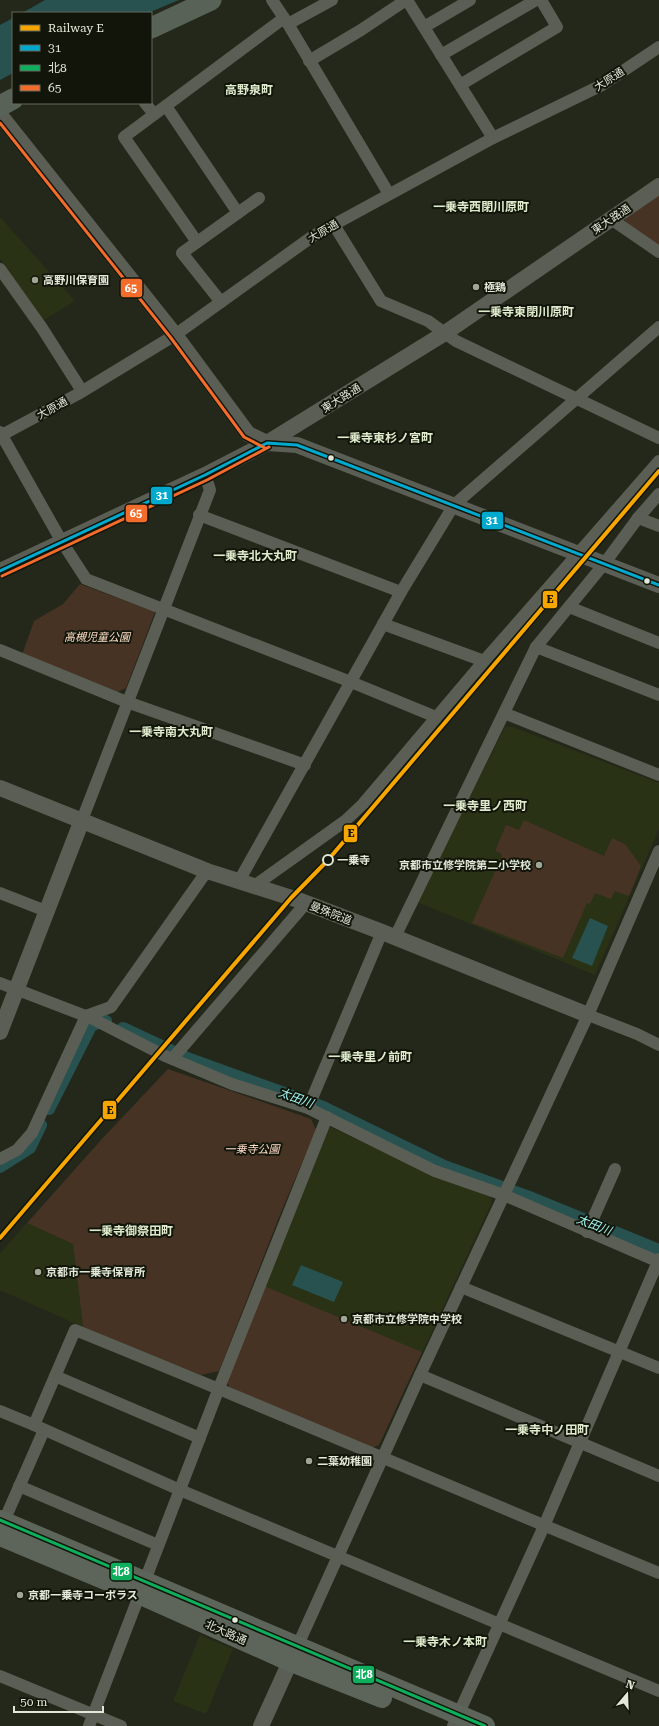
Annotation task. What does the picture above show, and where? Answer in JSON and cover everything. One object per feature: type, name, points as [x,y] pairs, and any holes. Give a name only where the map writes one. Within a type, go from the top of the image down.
[{"type":"highway","points":[[152,28],[211,0]]},
{"type":"highway","points":[[0,106],[12,100]]},
{"type":"main road","name":"北大路通","points":[[1,1527],[142,1587],[293,1654],[455,1722],[485,1726]]},
{"type":"street","points":[[272,0],[389,194]]},
{"type":"street","points":[[197,242],[124,137],[154,114],[286,21],[332,0]]},
{"type":"street","points":[[309,61],[407,0],[493,138]]},
{"type":"street","points":[[424,27],[470,0]]},
{"type":"street","points":[[441,55],[536,0]]},
{"type":"street","points":[[460,85],[557,27],[540,0]]},
{"type":"street","name":"大原通","points":[[1,435],[82,391],[174,335],[313,236],[493,138],[602,85],[659,47]]},
{"type":"street","points":[[146,104],[154,114]]},
{"type":"street","points":[[166,106],[238,213]]},
{"type":"street","points":[[0,115],[174,335],[248,434],[267,443],[297,445],[659,585]]},
{"type":"street","name":"東大路通","points":[[0,571],[267,443],[445,333],[659,186]]},
{"type":"street","points":[[221,302],[182,253],[259,198]]},
{"type":"street","points":[[611,219],[659,252]]},
{"type":"street","points":[[334,225],[380,302],[428,321],[456,341],[659,438]]},
{"type":"street","points":[[0,269],[42,328],[82,391]]},
{"type":"street","points":[[239,881],[401,592],[454,505],[659,327]]},
{"type":"street","points":[[1,435],[62,542],[86,579],[351,682],[436,717]]},
{"type":"street","points":[[254,886],[351,815],[363,804],[484,661],[659,461]]},
{"type":"street","points":[[0,1032],[199,515],[210,490],[205,474]]},
{"type":"street","points":[[309,1105],[388,935],[504,713],[536,647],[604,564],[638,518],[659,494]]},
{"type":"street","points":[[199,515],[401,592]]},
{"type":"street","points":[[638,518],[659,526]]},
{"type":"street","points":[[569,607],[659,643]]},
{"type":"street","points":[[383,624],[484,661]]},
{"type":"street","points":[[536,647],[659,695]]},
{"type":"street","points":[[0,650],[127,702],[304,765]]},
{"type":"street","points":[[504,713],[659,775]]},
{"type":"street","name":"曼殊院道","points":[[0,788],[207,870],[306,903],[637,1034],[659,1045]]},
{"type":"street","points":[[261,1726],[420,1375],[588,1015],[659,851]]},
{"type":"street","points":[[0,1159],[17,1150],[32,1133],[88,1017],[111,1007],[207,870]]},
{"type":"street","points":[[0,893],[46,911]]},
{"type":"street","points":[[177,1054],[306,903]]},
{"type":"street","points":[[0,983],[88,1017],[177,1054],[232,1084],[309,1105],[328,1117],[434,1171],[506,1190],[590,1225],[659,1261],[544,1526],[455,1722]]},
{"type":"street","points":[[89,1726],[219,1388],[328,1117]]},
{"type":"street","points":[[590,1225],[615,1169]]},
{"type":"street","points":[[461,1287],[659,1368]]},
{"type":"street","points":[[1,1527],[19,1486],[55,1376],[75,1330],[219,1388],[382,1458],[659,1573]]},
{"type":"street","points":[[420,1375],[659,1476]]},
{"type":"street","points":[[55,1376],[200,1438]]},
{"type":"street","points":[[0,1412],[39,1427],[180,1490],[659,1691]]},
{"type":"street","points":[[19,1486],[158,1545]]},
{"type":"street","points":[[0,1676],[121,1726]]},
{"type":"shaded area","name":"高野川保育園","points":[[0,217],[75,301],[42,321],[0,259]]},
{"type":"shaded area","name":"京都市立修学院第二小学校","points":[[505,727],[513,727],[659,783],[659,829],[595,975],[417,902]]},
{"type":"shaded area","name":"京都市立修学院中学校","points":[[327,1127],[330,1127],[433,1175],[490,1196],[492,1202],[379,1445],[227,1381]]},
{"type":"shaded area","name":"京都市一乗寺保育所","points":[[27,1223],[73,1244],[83,1327],[0,1290],[0,1253]]},
{"type":"shaded area","points":[[200,1635],[233,1649],[206,1714],[173,1701]]},
{"type":"green space","points":[[659,194],[659,247],[625,223],[625,217]]},
{"type":"green space","name":"高槻児童公園","points":[[80,584],[155,612],[126,688],[117,692],[22,655],[34,621],[63,604]]},
{"type":"green space","points":[[524,820],[604,856],[612,838],[625,844],[641,866],[629,896],[615,891],[611,899],[595,893],[590,904],[587,903],[563,958],[472,923],[502,856],[501,853],[495,851],[506,825],[519,830]]},
{"type":"green space","name":"一乗寺公園","points":[[168,1069],[311,1119],[316,1130],[281,1212],[219,1371],[201,1375],[83,1327],[73,1244],[27,1223],[101,1140]]},
{"type":"green space","points":[[264,1286],[422,1352],[379,1445],[372,1448],[229,1387],[227,1381]]},
{"type":"water","points":[[45,0],[179,0],[150,12],[24,12]]},
{"type":"water","points":[[12,19],[12,74],[0,80],[0,25]]},
{"type":"water","points":[[590,918],[608,926],[592,966],[572,958]]},
{"type":"water","points":[[301,1265],[343,1282],[334,1302],[292,1285]]},
{"type":"waterway","name":"太田川","points":[[49,1109],[91,1026],[104,1020],[106,1021]]},
{"type":"waterway","name":"太田川","points":[[123,1028],[187,1058],[323,1107],[444,1166],[532,1198],[659,1250]]},
{"type":"waterway","name":"太田川","points":[[0,1167],[30,1148],[41,1125]]},
{"type":"rail line","name":"E","points":[[0,1238],[291,898],[328,860],[659,471]]},
{"type":"transit line","name":"65","points":[[0,123],[171,338],[244,437],[265,448]]},
{"type":"transit line","name":"31","points":[[0,571],[205,475],[267,443],[297,445],[659,585]]},
{"type":"transit line","name":"65","points":[[2,576],[207,480],[269,447]]},
{"type":"transit line","name":"北8","points":[[0,1520],[485,1726]]},
{"type":"place","name":"高野川保育園","points":[[35,280]]},
{"type":"place","name":"極鶏","points":[[476,287]]},
{"type":"place","name":"一乗寺","points":[[328,860]]},
{"type":"place","name":"京都市立修学院第二小学校","points":[[539,865]]},
{"type":"place","name":"京都市一乗寺保育所","points":[[38,1272]]},
{"type":"place","name":"京都市立修学院中学校","points":[[344,1319]]},
{"type":"place","name":"二葉幼稚園","points":[[309,1461]]},
{"type":"place","name":"京都一乗寺コーポラス","points":[[20,1595]]},
{"type":"district","name":"高野泉町","points":[[249,90]]},
{"type":"district","name":"一乗寺西閉川原町","points":[[481,207]]},
{"type":"district","name":"一乗寺東閉川原町","points":[[526,312]]},
{"type":"district","name":"一乗寺東杉ノ宮町","points":[[385,438]]},
{"type":"district","name":"一乗寺北大丸町","points":[[255,556]]},
{"type":"district","name":"一乗寺南大丸町","points":[[171,732]]},
{"type":"district","name":"一乗寺里ノ西町","points":[[485,806]]},
{"type":"district","name":"一乗寺里ノ前町","points":[[370,1057]]},
{"type":"district","name":"一乗寺御祭田町","points":[[131,1231]]},
{"type":"district","name":"一乗寺中ノ田町","points":[[547,1430]]},
{"type":"district","name":"一乗寺木ノ本町","points":[[445,1642]]}]
